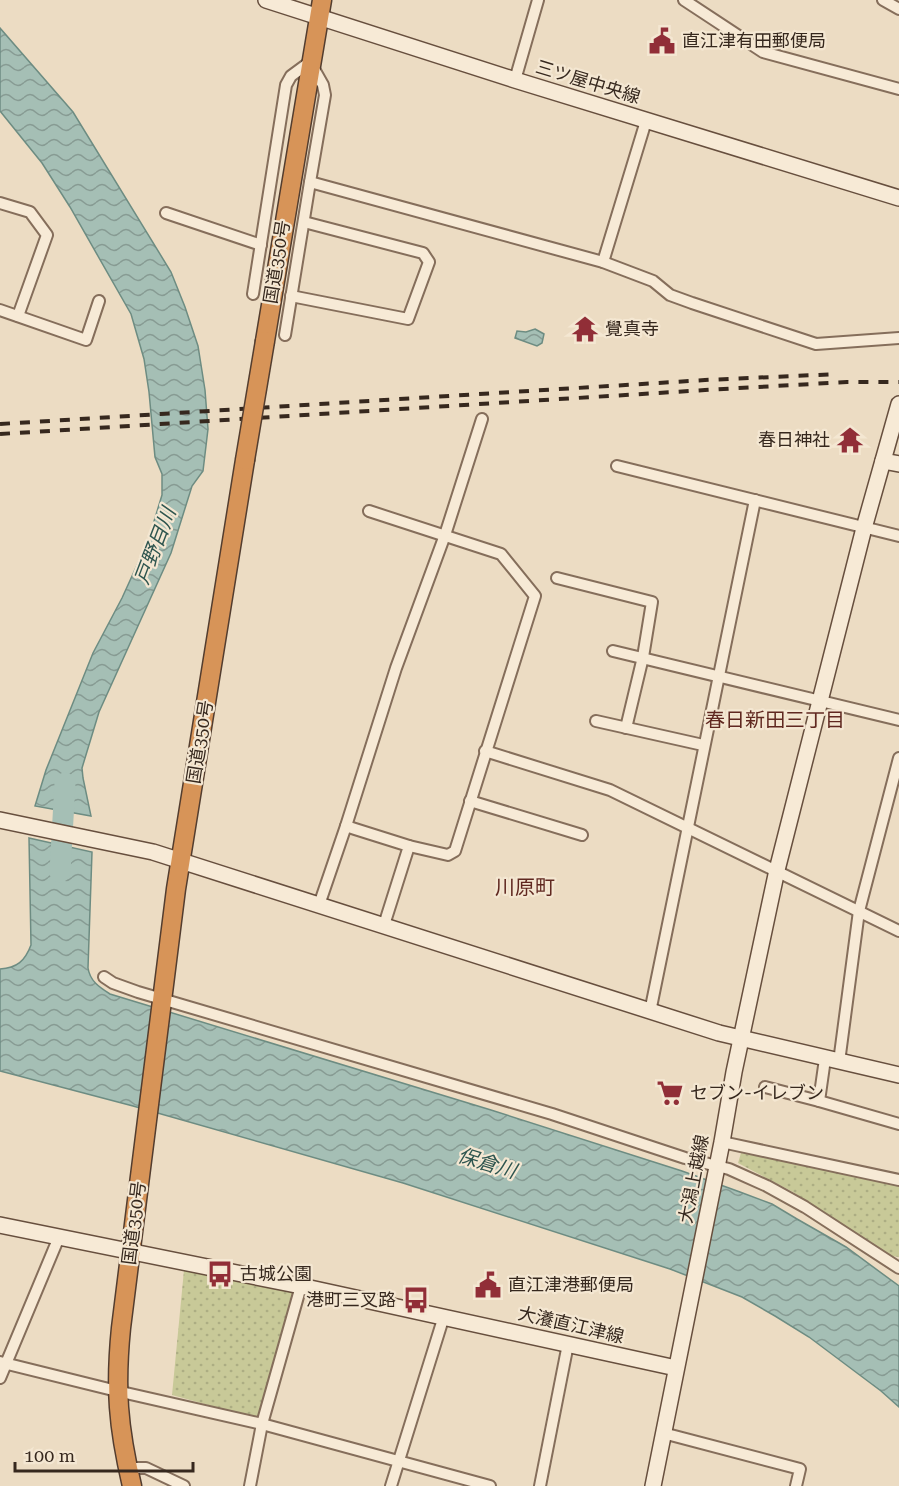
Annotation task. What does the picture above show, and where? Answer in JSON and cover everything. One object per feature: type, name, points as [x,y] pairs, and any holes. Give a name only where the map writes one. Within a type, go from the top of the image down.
[{"type":"highway","name":"国道350号","points":[[132,1486],[121,1437],[117,1391],[120,1337],[130,1250],[181,861],[320,9]]},
{"type":"main road","name":"三ツ屋中央線","points":[[266,0],[320,9],[515,80],[899,198]]},
{"type":"main road","name":"大潟上越線","points":[[652,1486],[722,1142],[740,1039],[777,870],[864,528],[899,404]]},
{"type":"main road","points":[[883,461],[899,464]]},
{"type":"main road","points":[[0,820],[153,852],[740,1039],[899,1075]]},
{"type":"main road","name":"大瀁直江津線","points":[[0,1225],[444,1316],[676,1368]]},
{"type":"street","points":[[515,80],[538,0]]},
{"type":"street","points":[[684,0],[763,52],[899,89]]},
{"type":"street","points":[[883,0],[899,9]]},
{"type":"street","points":[[253,294],[286,85],[291,76],[310,62],[323,86],[325,95],[285,335]]},
{"type":"street","points":[[603,262],[646,121]]},
{"type":"street","points":[[310,182],[603,262],[653,281],[670,295],[816,344],[899,338]]},
{"type":"street","points":[[0,203],[30,212],[47,235],[18,316]]},
{"type":"street","points":[[166,213],[261,245]]},
{"type":"street","points":[[291,296],[408,319],[429,262],[423,253],[304,222]]},
{"type":"street","points":[[0,310],[86,340],[99,301]]},
{"type":"street","points":[[319,905],[396,668],[445,535],[483,419]]},
{"type":"street","points":[[618,466],[899,536]]},
{"type":"street","points":[[650,1012],[755,500]]},
{"type":"street","points":[[346,826],[409,846],[448,855],[455,851],[534,596],[501,554],[369,511]]},
{"type":"street","points":[[557,578],[652,602],[643,657],[626,728]]},
{"type":"street","points":[[613,651],[899,720]]},
{"type":"street","points":[[596,721],[704,746]]},
{"type":"street","points":[[485,752],[610,790],[899,931]]},
{"type":"street","points":[[819,1101],[832,1061],[859,911],[899,758]]},
{"type":"street","points":[[470,801],[582,835]]},
{"type":"street","points":[[384,925],[409,846]]},
{"type":"street","points":[[104,976],[113,983],[162,1003],[552,1114],[715,1172],[739,1173],[805,1207],[899,1268]]},
{"type":"street","points":[[765,1087],[899,1124]]},
{"type":"street","points":[[722,1142],[899,1180]]},
{"type":"street","points":[[0,1378],[3,1363],[59,1237]]},
{"type":"street","points":[[250,1486],[262,1424],[301,1286]]},
{"type":"street","points":[[391,1486],[444,1316]]},
{"type":"street","points":[[540,1486],[568,1344]]},
{"type":"street","points":[[3,1363],[262,1424],[487,1486]]},
{"type":"street","points":[[663,1433],[800,1469],[796,1486]]},
{"type":"street","points":[[128,1468],[146,1468],[184,1486]]},
{"type":"green space","points":[[741,1153],[899,1184],[899,1257],[892,1256],[793,1192],[738,1163]]},
{"type":"green space","points":[[184,1270],[293,1292],[259,1417],[172,1395]]},
{"type":"water","points":[[0,28],[73,112],[171,272],[198,346],[205,390],[208,429],[203,471],[192,486],[171,553],[99,712],[82,768],[91,816],[35,806],[46,770],[93,653],[148,541],[162,495],[162,474],[155,457],[144,359],[131,314],[42,163],[0,111]]},
{"type":"water","points":[[535,329],[544,334],[542,343],[537,346],[515,338],[517,331],[526,332]]},
{"type":"water","name":"保倉川","points":[[29,838],[92,852],[88,968],[93,980],[110,994],[491,1110],[682,1171],[772,1204],[846,1247],[899,1286],[899,1407],[809,1337],[775,1316],[742,1297],[670,1269],[403,1183],[133,1106],[0,1071],[0,969],[20,963],[31,945]]},
{"type":"waterway","name":"戸野目川","points":[[60,872],[65,783]]},
{"type":"railway","points":[[0,424],[705,380],[838,374]]},
{"type":"railway","points":[[0,434],[705,390],[847,382],[899,382]]},
{"type":"place","name":"直江津有田郵便局","points":[[662,41]]},
{"type":"place","name":"覺真寺","points":[[585,329]]},
{"type":"place","name":"春日神社","points":[[850,440]]},
{"type":"place","name":"セブン-イレブン","points":[[670,1093]]},
{"type":"place","name":"古城公園","points":[[220,1274]]},
{"type":"place","name":"直江津港郵便局","points":[[488,1285]]},
{"type":"place","name":"港町三叉路","points":[[416,1300]]},
{"type":"district","name":"春日新田三丁目","points":[[775,720]]},
{"type":"district","name":"川原町","points":[[525,887]]}]
